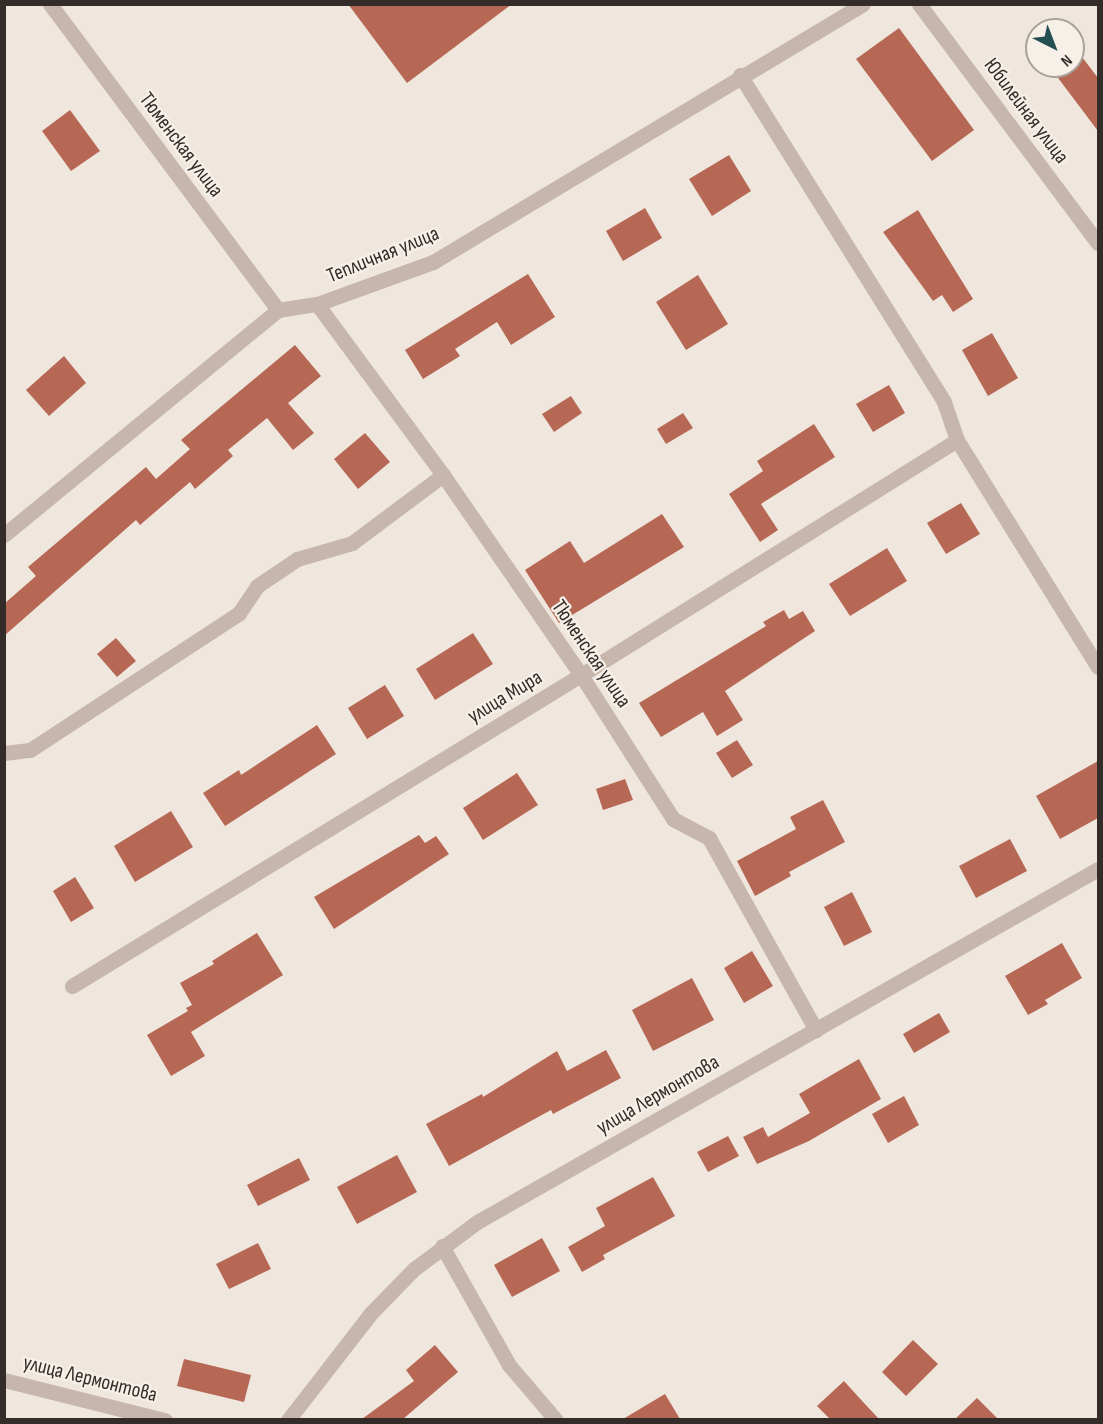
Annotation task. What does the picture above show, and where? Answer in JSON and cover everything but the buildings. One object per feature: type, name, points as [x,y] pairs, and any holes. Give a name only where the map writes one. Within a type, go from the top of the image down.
[{"type":"street","name":"Тюменская улица","points":[[50,4],[278,310]]},
{"type":"street","name":"Тепличная улица","points":[[278,310],[317,304],[433,262],[740,75],[863,4]]},
{"type":"street","name":"Юбилейная улица","points":[[919,4],[1098,243]]},
{"type":"street","points":[[740,75],[944,402],[957,440],[1098,667]]},
{"type":"street","name":"Тюменская улица","points":[[317,304],[443,475],[581,675],[673,819],[709,838],[816,1030]]},
{"type":"street","points":[[4,535],[278,310]]},
{"type":"street","name":"улица Мира","points":[[72,986],[581,675],[957,440]]},
{"type":"street","points":[[4,753],[30,750],[240,613],[257,586],[297,559],[352,543],[443,475]]},
{"type":"street","name":"улица Лермонтова","points":[[288,1419],[371,1313],[442,1246],[477,1222],[1098,869]]},
{"type":"street","points":[[442,1246],[509,1365],[556,1419]]},
{"type":"street","name":"улица Лермонтова","points":[[4,1380],[165,1419]]}]
